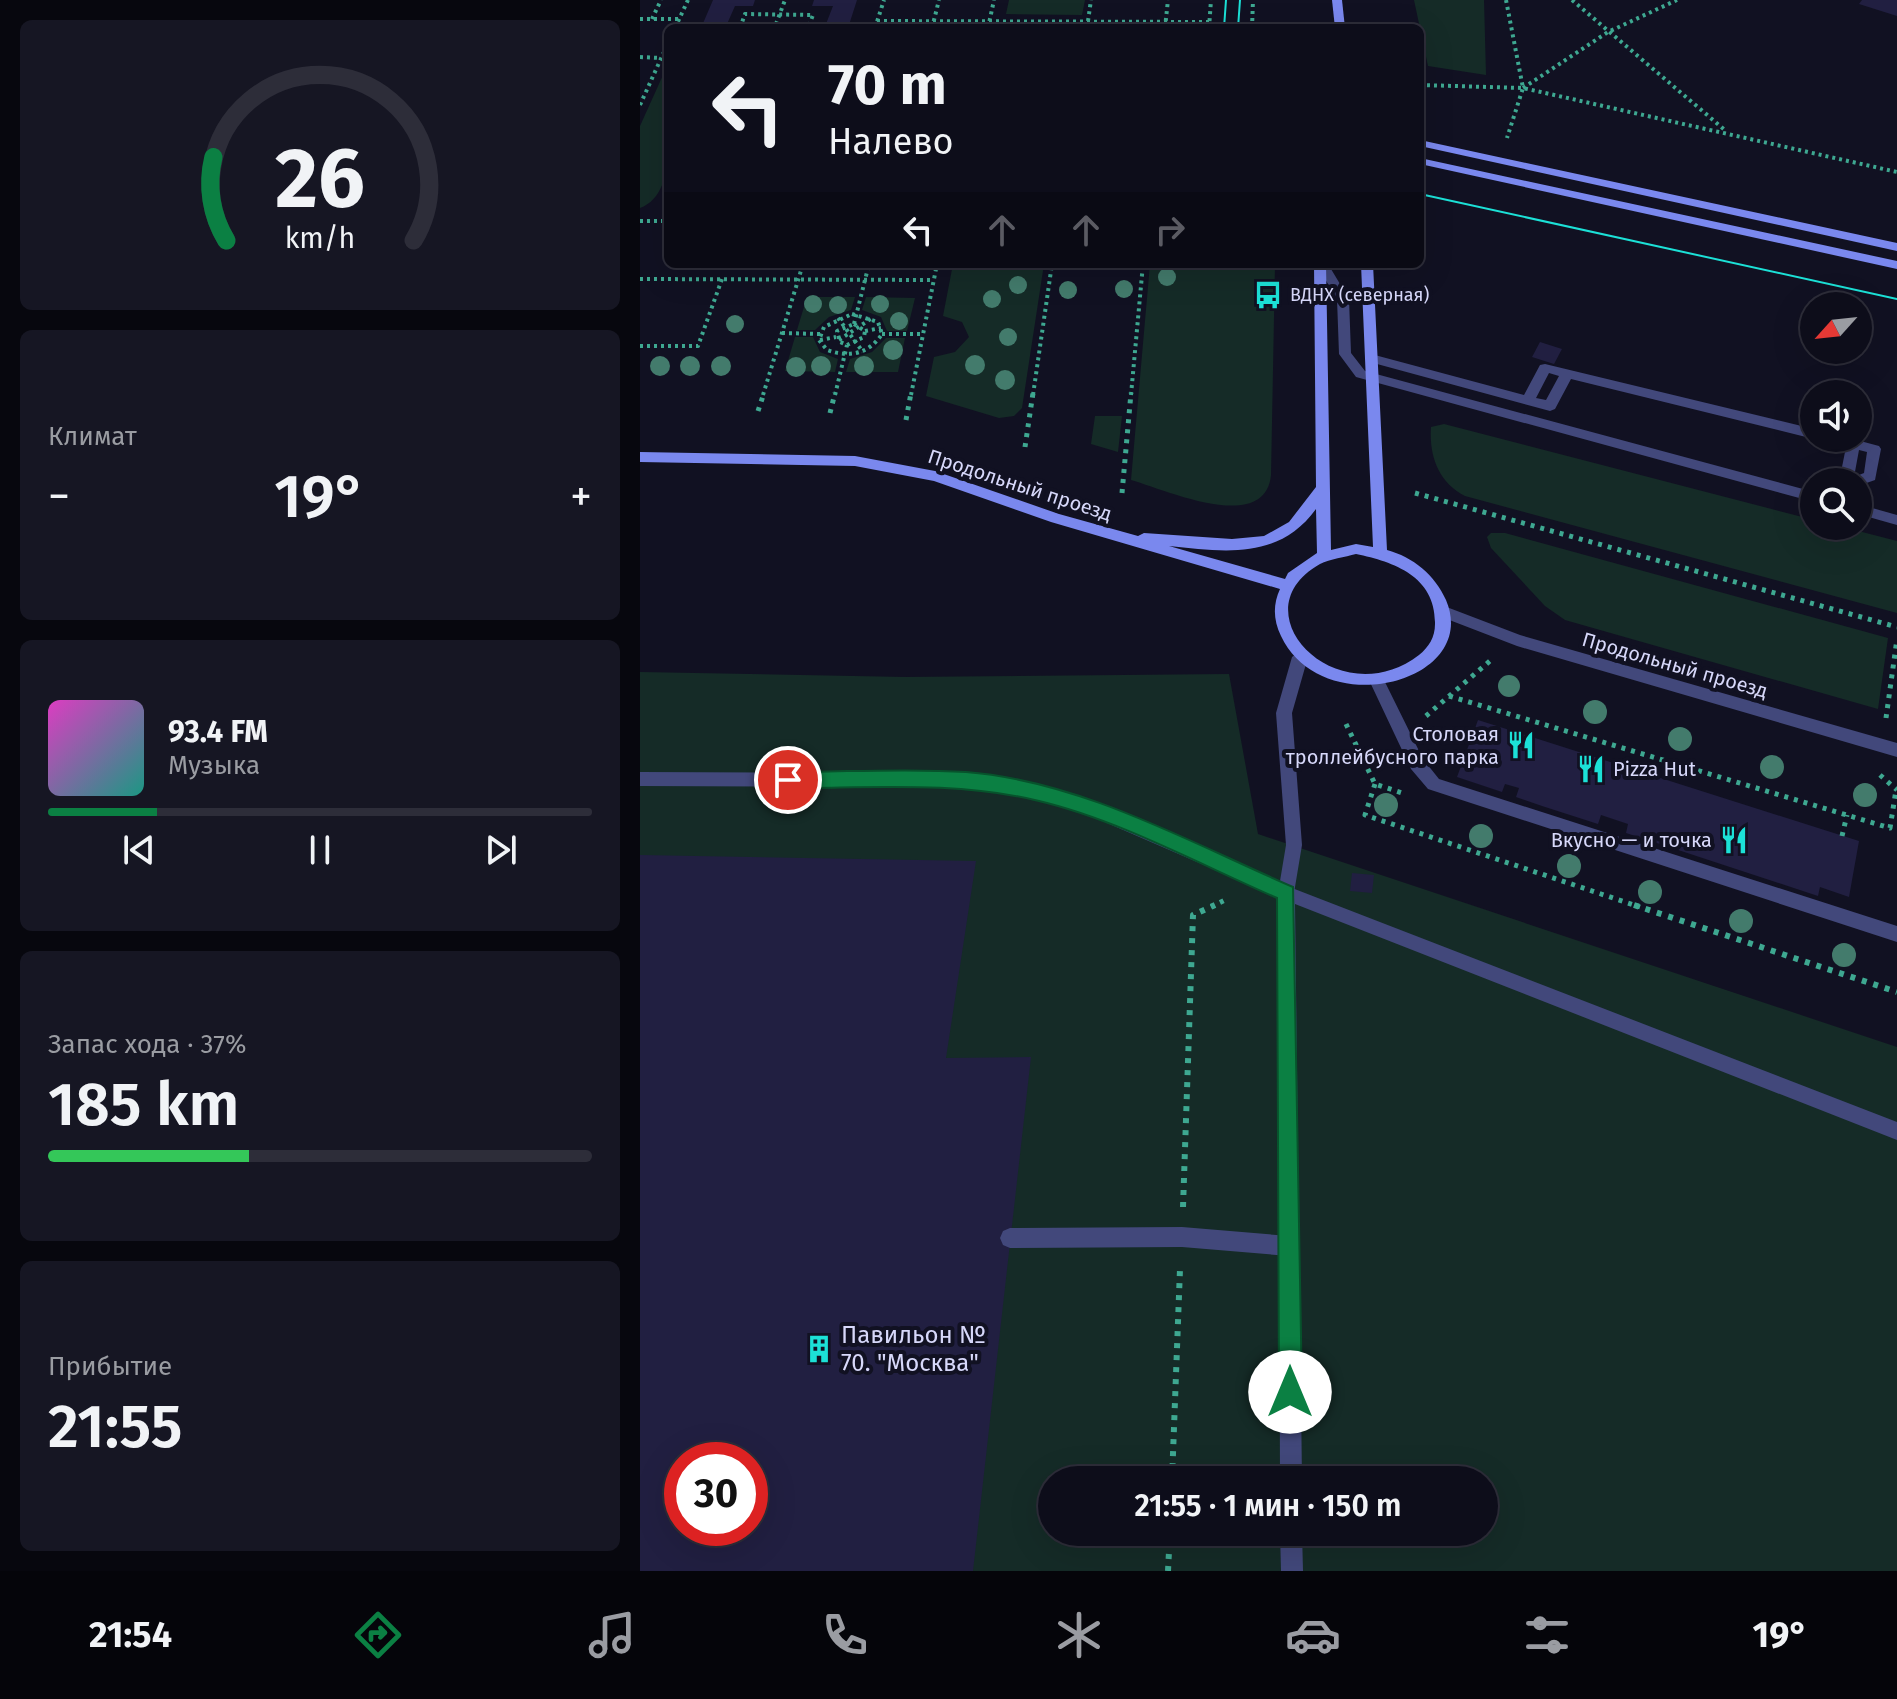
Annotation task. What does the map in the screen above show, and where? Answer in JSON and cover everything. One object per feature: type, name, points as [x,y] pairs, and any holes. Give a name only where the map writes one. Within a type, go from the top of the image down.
[{"type":"main road","points":[[1337,0],[1340,24]]},
{"type":"main road","points":[[1424,144],[1897,247]]},
{"type":"main road","points":[[1424,162],[1897,265]]},
{"type":"main road","points":[[1321,268],[1324,555]]},
{"type":"main road","points":[[1367,268],[1380,551]]},
{"type":"main road","name":"Продольный проезд","points":[[640,457],[855,461],[935,476],[1114,536],[1286,585]]},
{"type":"main road","points":[[1114,536],[1242,543],[1264,541],[1283,534],[1298,522],[1323,488]]},
{"type":"main road","points":[[1356,549],[1380,551],[1413,565],[1429,578],[1440,594],[1444,612],[1443,630],[1435,647],[1421,662],[1401,674],[1377,680],[1349,679],[1322,671],[1300,657],[1286,641],[1279,622],[1279,603],[1286,585],[1296,573],[1324,555],[1356,549]]},
{"type":"street","points":[[1323,268],[1344,303],[1347,359],[1356,371],[1372,378],[1800,493]]},
{"type":"street","points":[[1371,358],[1550,406],[1567,373]]},
{"type":"street","points":[[1528,400],[1545,368],[1800,431]]},
{"type":"street","points":[[1871,468],[1872,449]]},
{"type":"street","points":[[1872,513],[1897,520]]},
{"type":"street","name":"Продольный проезд","points":[[1444,612],[1517,640],[1897,750]]},
{"type":"street","points":[[1291,1466],[1286,893],[1294,845],[1284,713],[1300,657]]},
{"type":"street","points":[[1377,680],[1417,764],[1434,784],[1897,934]]},
{"type":"street","points":[[640,779],[967,780],[1038,793],[1087,807],[1286,893],[1897,1131]]},
{"type":"street","points":[[1010,1238],[1182,1237],[1289,1246]]},
{"type":"street","points":[[1291,1546],[1292,1571]]},
{"type":"path","points":[[652,19],[661,0]]},
{"type":"path","points":[[677,24],[688,0]]},
{"type":"path","points":[[776,24],[785,0]]},
{"type":"path","points":[[876,24],[884,0]]},
{"type":"path","points":[[933,24],[939,0]]},
{"type":"path","points":[[989,22],[994,0]]},
{"type":"path","points":[[1088,22],[1091,0]]},
{"type":"path","points":[[1165,24],[1168,0]]},
{"type":"path","points":[[1209,24],[1211,0]]},
{"type":"path","points":[[1252,24],[1253,0]]},
{"type":"path","points":[[1506,0],[1523,88],[1506,139]]},
{"type":"path","points":[[1572,0],[1729,134]]},
{"type":"path","points":[[1523,88],[1608,32],[1677,0]]},
{"type":"path","points":[[741,24],[745,14],[813,15],[810,24]]},
{"type":"path","points":[[640,19],[679,19]]},
{"type":"path","points":[[877,21],[1139,24]]},
{"type":"path","points":[[640,105],[664,52]]},
{"type":"path","points":[[640,57],[661,58]]},
{"type":"path","points":[[1424,85],[1523,88],[1897,172]]},
{"type":"path","points":[[640,221],[664,221]]},
{"type":"path","points":[[758,411],[802,268]]},
{"type":"path","points":[[854,324],[868,268]]},
{"type":"path","points":[[906,420],[936,268]]},
{"type":"path","points":[[1025,447],[1051,268]]},
{"type":"path","points":[[1122,493],[1143,268]]},
{"type":"path","points":[[640,279],[934,280]]},
{"type":"path","points":[[640,346],[698,346],[722,279]]},
{"type":"path","points":[[820,337],[824,328],[838,317],[856,314],[872,318],[882,331]]},
{"type":"path","points":[[838,317],[863,352]]},
{"type":"path","points":[[847,345],[856,342],[872,318]]},
{"type":"path","points":[[827,350],[845,327],[854,324]]},
{"type":"path","points":[[854,324],[878,341]]},
{"type":"path","points":[[824,328],[847,345]]},
{"type":"path","points":[[782,333],[820,337],[882,331],[922,334]]},
{"type":"path","points":[[820,337],[827,350],[845,355],[863,352],[878,341],[882,331]]},
{"type":"path","points":[[830,413],[847,345]]},
{"type":"path","points":[[1415,493],[1897,627]]},
{"type":"path","points":[[1886,719],[1897,639]]},
{"type":"path","points":[[1426,716],[1491,660],[1499,663]]},
{"type":"path","points":[[1449,696],[1890,828],[1896,790],[1878,773]]},
{"type":"path","points":[[1375,784],[1365,815],[1897,992]]},
{"type":"path","points":[[1842,836],[1847,815]]},
{"type":"path","points":[[1173,1466],[1193,915],[1263,882]]},
{"type":"path","points":[[1168,1571],[1169,1546]]},
{"type":"green space","points":[[1009,0],[1085,0],[1082,15],[1006,14]]},
{"type":"green space","points":[[1414,0],[1484,0],[1486,75],[1428,66],[1424,24],[1419,24]]},
{"type":"green space","points":[[664,73],[664,181],[654,199],[640,208],[640,126]]},
{"type":"green space","points":[[952,268],[1043,268],[1022,408],[1014,416],[999,418],[926,396],[934,357],[955,352],[969,337],[962,322],[943,316]]},
{"type":"green space","points":[[1150,268],[1275,268],[1271,475],[1265,493],[1252,502],[1233,506],[1212,504],[1131,480]]},
{"type":"green space","points":[[807,297],[855,297],[851,310],[829,317],[815,330],[797,330]]},
{"type":"green space","points":[[866,297],[915,298],[907,331],[887,331],[881,317],[862,310]]},
{"type":"green space","points":[[795,337],[813,337],[820,352],[838,359],[835,372],[785,371]]},
{"type":"green space","points":[[886,338],[905,338],[898,372],[846,372],[850,359],[872,352]]},
{"type":"green space","points":[[1095,416],[1122,416],[1118,452],[1091,444]]},
{"type":"green space","points":[[1444,424],[1800,516],[1800,540],[1872,540],[1872,535],[1897,541],[1897,613],[1465,496],[1448,483],[1437,467],[1431,427]]},
{"type":"green space","points":[[1491,533],[1505,533],[1888,638],[1878,709],[1565,620],[1545,606],[1491,548],[1487,537]]},
{"type":"green space","points":[[640,672],[905,677],[1229,674],[1258,834],[1897,1047],[1897,1571],[640,1571]]},
{"type":"building","points":[[713,0],[755,0],[753,6],[735,6],[727,24],[703,24]]},
{"type":"building","points":[[814,0],[857,0],[849,24],[826,24],[833,6],[812,6]]},
{"type":"building","points":[[1862,0],[1897,0],[1897,16],[1859,4]]},
{"type":"building","points":[[1540,342],[1562,349],[1554,364],[1532,357]]},
{"type":"building","points":[[1478,720],[1859,841],[1849,897],[1820,887],[1818,896],[1626,833],[1628,824],[1601,815],[1598,824],[1516,797],[1519,788],[1505,784],[1502,792],[1457,777]]},
{"type":"building","name":"Павильон № 70. \"Москва\"","points":[[640,855],[976,861],[946,1058],[1031,1057],[973,1571],[640,1571]]},
{"type":"building","points":[[1352,873],[1374,875],[1372,893],[1350,891]]},
{"type":"tram line","points":[[1224,24],[1226,0]]},
{"type":"tram line","points":[[1238,24],[1240,0]]},
{"type":"tram line","points":[[1424,195],[1897,299]]},
{"type":"place","name":"ВДНХ (северная)","points":[[1268,295]]},
{"type":"place","name":"Столовая троллейбусного парка","points":[[1521,745]]},
{"type":"place","name":"Pizza Hut","points":[[1591,769]]},
{"type":"place","name":"Вкусно — и точка","points":[[1734,840]]},
{"type":"place","name":"Павильон № 70. \"Москва\"","points":[[819,1349]]},
{"type":"route","points":[[788,780],[967,780],[1038,793],[1087,807],[1286,893],[1290,1392]]}]
